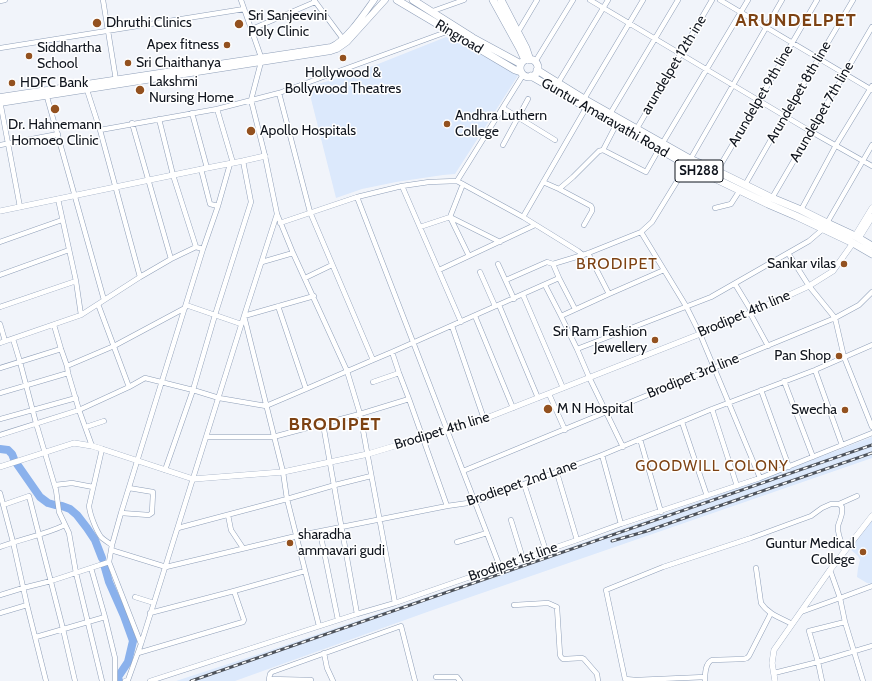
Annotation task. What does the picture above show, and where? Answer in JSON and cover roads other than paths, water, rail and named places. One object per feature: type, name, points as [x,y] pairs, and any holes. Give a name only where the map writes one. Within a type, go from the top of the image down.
[{"type":"main road","points":[[0,101],[47,97],[331,47],[348,34],[374,0]]},
{"type":"main road","points":[[0,101],[116,80],[331,52],[347,42],[385,0]]},
{"type":"main road","name":"Ringroad","points":[[397,0],[522,74]]},
{"type":"main road","name":"Ringroad","points":[[413,0],[474,38],[528,62]]},
{"type":"main road","points":[[493,0],[528,62],[537,64],[537,70],[534,75],[531,76]]},
{"type":"main road","points":[[501,0],[526,48],[528,62]]},
{"type":"main road","points":[[522,74],[520,70],[528,62]]},
{"type":"main road","name":"SH288","points":[[537,70],[610,114],[635,132]]},
{"type":"main road","name":"SH288","points":[[522,74],[531,76]]},
{"type":"main road","name":"Guntur Amaravathi Road","points":[[531,76],[616,125],[635,132],[688,162],[743,188],[768,204],[856,239],[872,254]]},
{"type":"main road","name":"SH288","points":[[688,162],[717,171],[743,188],[801,210],[825,226]]},
{"type":"main road","name":"SH288","points":[[856,239],[872,246]]},
{"type":"street","points":[[0,1],[5,0]]},
{"type":"street","points":[[103,0],[116,80]]},
{"type":"street","points":[[241,0],[252,29],[261,60],[251,100],[277,214],[293,253],[314,296],[347,371],[360,414],[395,602]]},
{"type":"street","points":[[432,11],[464,0]]},
{"type":"street","points":[[518,32],[537,0]]},
{"type":"street","points":[[528,62],[572,0]]},
{"type":"street","points":[[590,0],[810,131],[872,166]]},
{"type":"street","points":[[558,83],[608,0]]},
{"type":"street","points":[[584,99],[643,0]]},
{"type":"street","points":[[610,114],[678,0]]},
{"type":"street","name":"arundelpet 12th ine","points":[[635,132],[712,0]]},
{"type":"street","points":[[720,0],[844,74],[871,88],[836,146],[801,210]]},
{"type":"street","points":[[603,150],[646,172],[660,146],[748,0]]},
{"type":"street","points":[[506,280],[547,262],[553,264],[583,255],[641,232],[652,222],[782,0]]},
{"type":"street","name":"Arundelpet 9th line","points":[[717,171],[817,0]]},
{"type":"street","name":"Arundelpet 8th line","points":[[715,208],[731,204],[743,188],[853,0]]},
{"type":"street","points":[[252,29],[314,1],[343,39]]},
{"type":"street","points":[[0,48],[244,9]]},
{"type":"street","name":"Arundelpet 7th line","points":[[772,198],[872,27]]},
{"type":"street","points":[[100,130],[132,123],[217,109],[279,93],[450,31]]},
{"type":"street","points":[[457,181],[503,108],[522,74]]},
{"type":"street","points":[[87,90],[100,130],[140,277]]},
{"type":"street","points":[[279,93],[310,212],[373,360]]},
{"type":"street","points":[[47,97],[104,300]]},
{"type":"street","points":[[503,145],[528,99]]},
{"type":"street","points":[[0,101],[20,207]]},
{"type":"street","points":[[503,108],[555,140]]},
{"type":"street","points":[[523,217],[586,108]]},
{"type":"street","points":[[141,644],[108,562],[137,460],[203,249],[232,163],[217,109]]},
{"type":"street","points":[[192,114],[210,204],[218,206]]},
{"type":"street","points":[[159,119],[173,175],[196,247]]},
{"type":"street","points":[[132,123],[171,259]]},
{"type":"street","points":[[559,189],[599,151],[603,150],[616,125]]},
{"type":"street","points":[[0,145],[58,134]]},
{"type":"street","points":[[577,349],[711,297],[809,241],[825,226],[872,145]]},
{"type":"street","points":[[0,211],[243,162],[265,156]]},
{"type":"street","points":[[165,470],[193,390],[251,202],[243,162]]},
{"type":"street","points":[[280,223],[357,196],[402,186],[429,182],[457,181],[523,217],[583,255]]},
{"type":"street","points":[[543,182],[591,206],[592,211],[584,225]]},
{"type":"street","points":[[464,184],[450,217],[469,256]]},
{"type":"street","points":[[402,186],[461,322]]},
{"type":"street","points":[[357,196],[500,567]]},
{"type":"street","points":[[58,199],[76,281],[81,315]]},
{"type":"street","points":[[856,239],[872,208]]},
{"type":"street","points":[[128,681],[166,566],[241,324],[277,214]]},
{"type":"street","points":[[420,226],[450,217],[500,242]]},
{"type":"street","points":[[856,239],[872,217]]},
{"type":"street","points":[[0,242],[62,220]]},
{"type":"street","points":[[439,270],[535,225]]},
{"type":"street","points":[[641,232],[686,306],[700,334],[760,478]]},
{"type":"street","name":"Brodipet 4th line","points":[[0,467],[74,443],[102,449],[193,479],[283,472],[368,454],[484,419],[700,334],[751,312],[809,286],[833,272],[856,239]]},
{"type":"street","points":[[0,324],[2,342],[54,325],[81,315],[171,259],[196,247],[203,249]]},
{"type":"street","points":[[0,275],[69,250]]},
{"type":"street","points":[[262,262],[293,253]]},
{"type":"street","points":[[588,253],[609,294]]},
{"type":"street","points":[[788,253],[809,286],[835,318],[844,358],[872,427]]},
{"type":"street","points":[[498,264],[514,299]]},
{"type":"street","points":[[553,264],[575,309]]},
{"type":"street","points":[[305,278],[332,265]]},
{"type":"street","points":[[561,316],[664,270]]},
{"type":"street","points":[[480,272],[497,305],[538,398]]},
{"type":"street","points":[[0,435],[79,410],[146,378],[219,398],[266,406],[306,390],[560,278]]},
{"type":"street","points":[[0,306],[76,281]]},
{"type":"street","points":[[735,284],[768,346]]},
{"type":"street","points":[[545,285],[623,446]]},
{"type":"street","name":"Brodipet 3rd line","points":[[463,471],[835,318],[859,305],[872,292]]},
{"type":"street","points":[[523,295],[563,388]]},
{"type":"street","points":[[244,316],[314,296]]},
{"type":"street","points":[[98,304],[129,387]]},
{"type":"street","points":[[278,306],[306,390]]},
{"type":"street","points":[[67,366],[114,346],[185,307],[241,324]]},
{"type":"street","points":[[244,316],[273,437],[283,472],[287,499],[319,626]]},
{"type":"street","points":[[475,316],[513,408]]},
{"type":"street","points":[[54,325],[79,410],[92,446]]},
{"type":"street","points":[[452,326],[484,419]]},
{"type":"street","points":[[13,339],[44,452],[55,485],[59,512],[69,533],[76,573],[102,681]]},
{"type":"street","name":"Brodiepet 2nd Lane","points":[[112,547],[166,566],[296,536],[447,506],[475,502],[602,456],[728,403],[815,370],[872,345]]},
{"type":"street","points":[[0,368],[61,349]]},
{"type":"street","points":[[392,352],[447,506]]},
{"type":"street","points":[[815,370],[842,445]]},
{"type":"street","points":[[0,393],[68,373]]},
{"type":"street","points":[[373,382],[399,373]]},
{"type":"street","points":[[784,381],[813,457]]},
{"type":"street","points":[[761,390],[789,467]]},
{"type":"street","points":[[549,394],[565,430]]},
{"type":"street","points":[[0,419],[76,398]]},
{"type":"street","points":[[207,437],[273,437],[360,414],[409,399]]},
{"type":"street","points":[[712,410],[737,486]]},
{"type":"street","points":[[86,427],[104,421]]},
{"type":"street","points":[[682,422],[707,496]]},
{"type":"street","points":[[323,424],[357,614]]},
{"type":"street","name":"Brodipet 1st line","points":[[150,681],[395,602],[621,524],[737,486],[789,467],[872,433]]},
{"type":"street","points":[[640,439],[661,512]]},
{"type":"street","points":[[102,449],[89,506],[90,514],[102,538],[112,547]]},
{"type":"street","points":[[602,456],[621,524]]},
{"type":"street","points":[[557,473],[577,540]]},
{"type":"street","points":[[178,528],[371,476]]},
{"type":"street","points":[[55,485],[72,483],[93,487]]},
{"type":"street","points":[[524,484],[546,551]]},
{"type":"street","points":[[121,513],[149,515],[152,513],[153,492],[129,488]]},
{"type":"street","points":[[0,494],[46,681]]},
{"type":"street","points":[[3,505],[29,496],[75,681]]},
{"type":"street","points":[[771,613],[747,658],[709,661],[707,663],[705,679],[624,680],[606,590],[663,567],[751,538],[811,516],[822,508],[831,504],[839,504],[857,496]]},
{"type":"street","points":[[839,504],[842,507],[843,515],[838,525],[838,530],[844,551]]},
{"type":"street","points":[[228,514],[231,530],[243,548]]},
{"type":"street","points":[[775,681],[772,663],[774,650],[830,570],[872,516]]},
{"type":"street","points":[[511,520],[523,559]]},
{"type":"street","points":[[0,547],[65,525]]},
{"type":"street","points":[[320,532],[338,620]]},
{"type":"street","points":[[458,542],[487,533]]},
{"type":"street","points":[[0,595],[51,581],[108,562]]},
{"type":"street","points":[[91,568],[115,658],[115,681]]},
{"type":"street","points":[[756,568],[761,603],[764,608],[792,624]]},
{"type":"street","points":[[830,570],[840,598],[845,622],[863,681]]},
{"type":"street","points":[[150,612],[305,571]]},
{"type":"street","points":[[801,612],[872,586]]},
{"type":"street","points":[[138,653],[243,622],[244,620],[234,591]]},
{"type":"street","points":[[134,596],[154,603]]},
{"type":"street","points":[[514,605],[548,603],[557,607],[561,657],[564,659],[582,658],[597,674],[598,681]]},
{"type":"street","points":[[0,613],[27,605]]},
{"type":"street","points":[[36,637],[105,617]]},
{"type":"street","points":[[822,681],[809,632],[845,622]]},
{"type":"street","points":[[311,680],[269,680],[272,672],[401,626],[415,681]]},
{"type":"street","points":[[774,673],[872,646]]},
{"type":"street","points":[[324,653],[333,681]]},
{"type":"street","points":[[436,678],[457,677],[460,681]]},
{"type":"waterway","points":[[0,449],[8,450],[14,459]]},
{"type":"waterway","points":[[17,464],[40,497],[48,503],[55,505]]},
{"type":"waterway","points":[[62,506],[70,509],[77,515],[95,540],[102,558]]},
{"type":"waterway","points":[[105,568],[109,582],[133,641],[128,662],[118,677],[119,681]]},
{"type":"railway","points":[[191,681],[872,445]]},
{"type":"railway","points":[[612,541],[647,531],[872,453]]},
{"type":"place","name":"Dhruthi Clinics","points":[[97,23]]},
{"type":"place","name":"Sri Sanjeevini Poly Clinic","points":[[239,24]]},
{"type":"place","name":"Apex fitness","points":[[227,45]]},
{"type":"place","name":"Siddhartha School","points":[[29,56]]},
{"type":"place","name":"Hollywood & Bollywood Theatres","points":[[343,58]]},
{"type":"place","name":"Sri Chaithanya","points":[[128,63]]},
{"type":"place","name":"HDFC Bank","points":[[12,83]]},
{"type":"place","name":"Lakshmi Nursing Home","points":[[140,90]]},
{"type":"place","name":"Dr. Hahnemann Homoeo Clinic","points":[[55,109]]},
{"type":"place","name":"Andhra Luthern College","points":[[447,124]]},
{"type":"place","name":"Apollo Hospitals","points":[[251,131]]},
{"type":"place","name":"Sankar vilas","points":[[844,264]]},
{"type":"place","name":"Sri Ram Fashion Jewellery","points":[[655,340]]},
{"type":"place","name":"Pan Shop","points":[[839,356]]},
{"type":"place","name":"M N Hospital","points":[[548,409]]},
{"type":"place","name":"Swecha","points":[[845,410]]},
{"type":"place","name":"sharadha ammavari gudi","points":[[290,543]]},
{"type":"place","name":"Guntur Medical College","points":[[863,552]]},
{"type":"district","name":"ARUNDELPET","points":[[796,21]]},
{"type":"district","name":"BRODIPET","points":[[617,264]]},
{"type":"district","name":"BRODIPET","points":[[335,425]]},
{"type":"district","name":"GOODWILL COLONY","points":[[712,467]]}]
